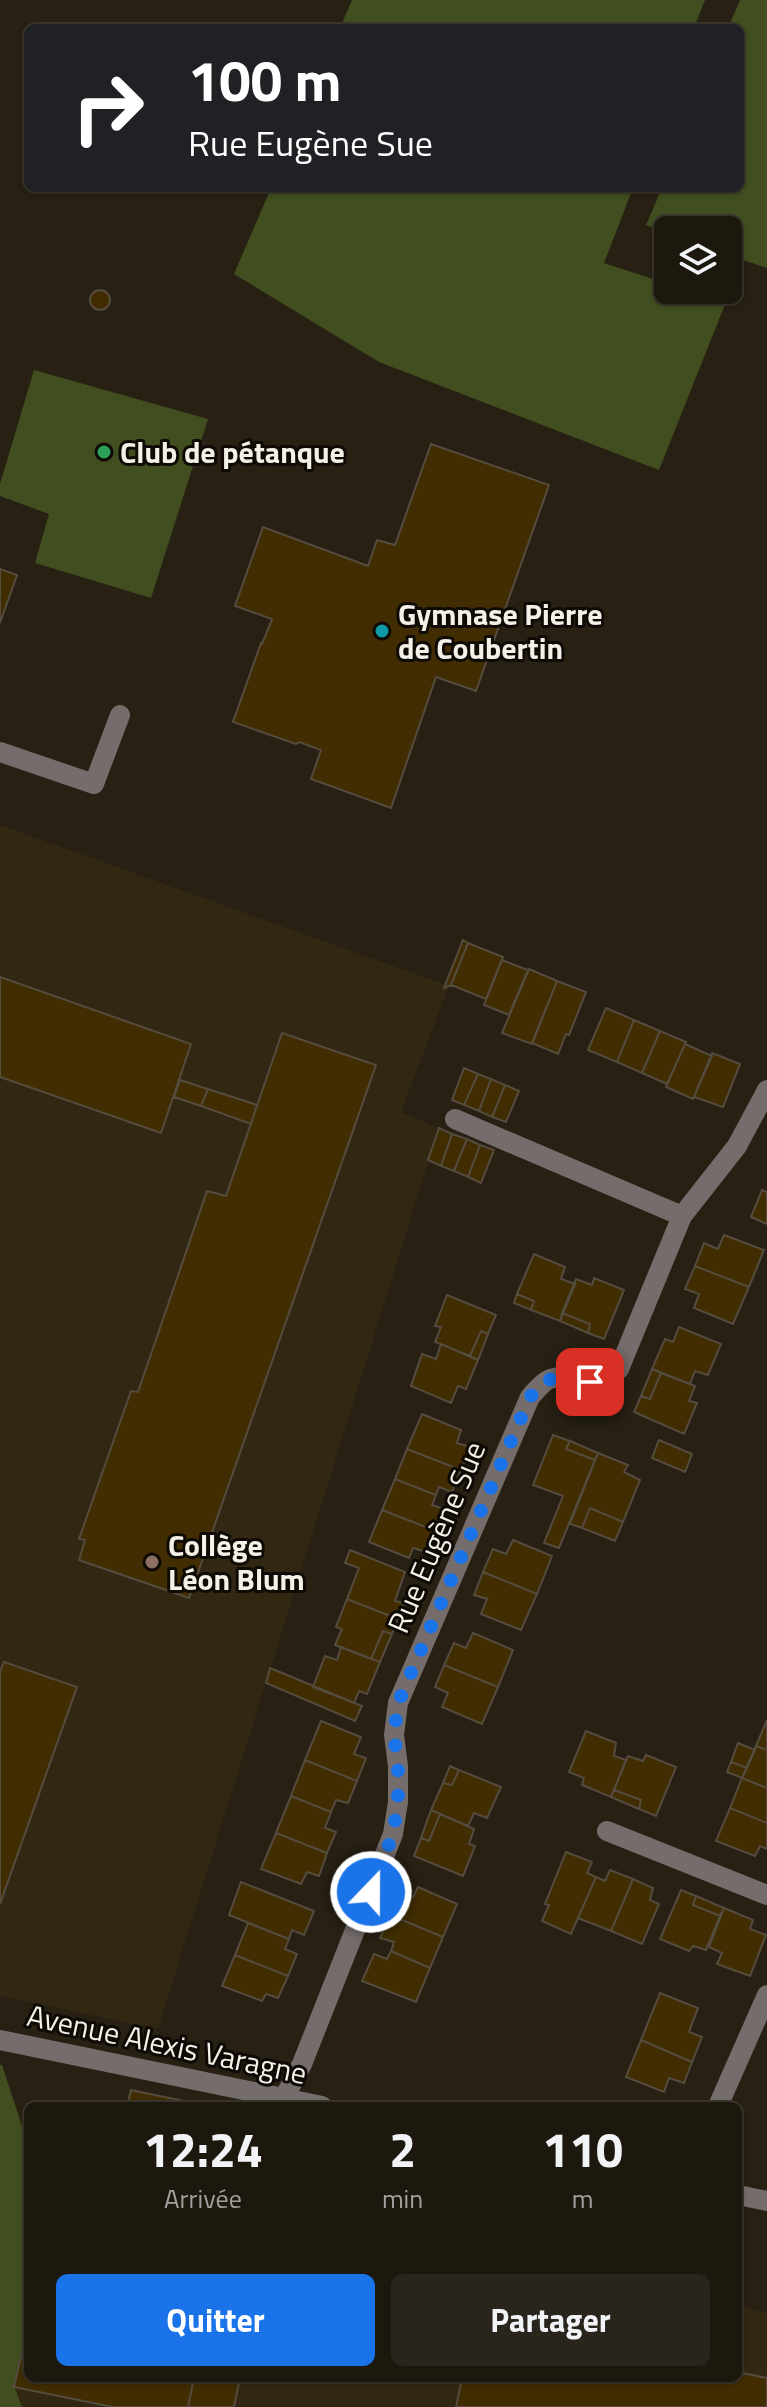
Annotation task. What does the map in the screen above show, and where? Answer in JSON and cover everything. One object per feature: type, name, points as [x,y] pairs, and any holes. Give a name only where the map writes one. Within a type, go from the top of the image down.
[{"type":"street","points":[[0,752],[94,784],[120,715]]},
{"type":"street","name":"Rue Eugène Sue","points":[[284,2098],[302,2064],[393,1834],[398,1802],[394,1735],[398,1703],[530,1397],[547,1380],[565,1377],[590,1382],[607,1381],[619,1369],[682,1216],[737,1146],[767,1090]]},
{"type":"street","points":[[455,1119],[682,1216]]},
{"type":"street","points":[[607,1831],[767,1895]]},
{"type":"street","points":[[720,2102],[767,1995]]},
{"type":"street","name":"Avenue Alexis Varagne","points":[[0,2040],[303,2102]]},
{"type":"street","points":[[742,2196],[767,2201]]},
{"type":"shaded area","name":"Collège Léon Blum","points":[[0,825],[449,986],[401,1112],[439,1128],[158,2029],[0,1996]]},
{"type":"shaded area","points":[[742,2306],[767,2313],[767,2407],[234,2407],[239,2382],[742,2382]]},
{"type":"shaded area","points":[[14,2387],[112,2407],[22,2407]]},
{"type":"green space","points":[[352,0],[705,0],[696,24],[342,24]]},
{"type":"green space","points":[[740,0],[767,0],[767,268],[742,260],[742,216],[654,216],[654,228],[646,225],[660,192],[744,192],[744,24],[730,24]]},
{"type":"green space","points":[[269,192],[631,192],[604,263],[654,279],[654,304],[725,304],[659,470],[379,362],[234,274]]},
{"type":"green space","name":"Club de pétanque","points":[[34,370],[208,419],[151,598],[35,563],[49,514],[0,496],[0,484]]},
{"type":"green space","points":[[2,2065],[24,2132],[24,2344],[14,2386],[22,2407],[0,2407]]},
{"type":"building","points":[[100,290],[107,293],[110,300],[107,307],[100,310],[93,307],[90,300],[93,293]]},
{"type":"building","name":"Gymnase Pierre de Coubertin","points":[[431,444],[549,485],[476,691],[436,677],[391,808],[311,779],[321,750],[233,722],[272,619],[235,606],[263,527],[368,566],[377,540],[395,545]]},
{"type":"building","points":[[0,569],[17,575],[0,623]]},
{"type":"building","points":[[463,940],[468,943],[451,985],[444,988]]},
{"type":"building","points":[[468,943],[503,957],[486,999],[451,985]]},
{"type":"building","points":[[502,960],[528,970],[509,1015],[484,1005]]},
{"type":"building","points":[[529,969],[557,981],[532,1044],[502,1033]]},
{"type":"building","points":[[0,977],[191,1044],[161,1133],[0,1077]]},
{"type":"building","points":[[557,981],[586,992],[558,1054],[532,1043]]},
{"type":"building","points":[[606,1008],[634,1020],[617,1062],[588,1050]]},
{"type":"building","points":[[634,1020],[660,1031],[642,1073],[617,1062]]},
{"type":"building","points":[[660,1031],[686,1042],[667,1084],[642,1073]]},
{"type":"building","points":[[282,1033],[376,1065],[189,1598],[79,1560],[85,1540],[79,1539],[131,1391],[138,1392],[207,1191],[226,1196]]},
{"type":"building","points":[[685,1044],[712,1056],[693,1099],[666,1087]]},
{"type":"building","points":[[712,1053],[740,1064],[723,1107],[694,1097]]},
{"type":"building","points":[[464,1068],[478,1074],[464,1105],[452,1100]]},
{"type":"building","points":[[478,1074],[491,1079],[479,1111],[464,1105]]},
{"type":"building","points":[[491,1079],[505,1085],[492,1117],[479,1111]]},
{"type":"building","points":[[180,1080],[208,1089],[201,1106],[174,1097]]},
{"type":"building","points":[[505,1085],[519,1091],[506,1122],[492,1117]]},
{"type":"building","points":[[208,1089],[257,1105],[251,1124],[201,1106]]},
{"type":"building","points":[[439,1128],[452,1134],[441,1166],[428,1160]]},
{"type":"building","points":[[452,1134],[467,1139],[454,1171],[441,1166]]},
{"type":"building","points":[[467,1139],[480,1145],[468,1177],[454,1171]]},
{"type":"building","points":[[480,1145],[494,1150],[481,1183],[468,1177]]},
{"type":"building","points":[[762,1190],[767,1192],[767,1224],[751,1217]]},
{"type":"building","points":[[724,1235],[764,1250],[749,1287],[695,1266],[704,1243],[718,1249]]},
{"type":"building","points":[[534,1254],[565,1267],[561,1279],[575,1284],[560,1321],[531,1310],[534,1301],[517,1294]]},
{"type":"building","points":[[695,1266],[749,1287],[733,1324],[694,1308],[699,1294],[685,1289]]},
{"type":"building","points":[[594,1278],[624,1290],[604,1339],[588,1333],[590,1324],[562,1313],[576,1279],[592,1285]]},
{"type":"building","points":[[517,1294],[534,1301],[531,1310],[514,1303]]},
{"type":"building","points":[[447,1295],[496,1315],[488,1334],[481,1331],[470,1356],[435,1342],[441,1327],[435,1326]]},
{"type":"building","points":[[562,1313],[590,1324],[588,1333],[560,1321]]},
{"type":"building","points":[[679,1327],[721,1344],[708,1375],[695,1371],[690,1384],[652,1369],[665,1339],[673,1342]]},
{"type":"building","points":[[481,1331],[488,1334],[478,1360],[470,1356]]},
{"type":"building","points":[[441,1344],[478,1360],[466,1389],[458,1386],[451,1403],[411,1386],[422,1354],[436,1359]]},
{"type":"building","points":[[652,1369],[661,1373],[650,1399],[641,1396]]},
{"type":"building","points":[[661,1373],[695,1386],[689,1401],[697,1403],[684,1434],[634,1412],[641,1396],[650,1399]]},
{"type":"building","points":[[422,1414],[461,1430],[457,1443],[470,1447],[461,1470],[407,1449]]},
{"type":"building","points":[[553,1435],[570,1441],[566,1449],[595,1460],[559,1548],[544,1543],[563,1496],[533,1485]]},
{"type":"building","points":[[659,1440],[692,1454],[685,1472],[652,1458]]},
{"type":"building","points":[[570,1441],[598,1453],[595,1460],[566,1449]]},
{"type":"building","points":[[407,1449],[461,1470],[452,1492],[439,1487],[436,1495],[395,1479]]},
{"type":"building","points":[[598,1453],[628,1465],[624,1472],[640,1480],[623,1522],[590,1508],[582,1528],[570,1524]]},
{"type":"building","points":[[395,1479],[436,1495],[432,1505],[444,1509],[436,1531],[382,1510]]},
{"type":"building","points":[[590,1508],[623,1522],[615,1541],[582,1528]]},
{"type":"building","points":[[382,1510],[436,1531],[427,1552],[413,1548],[409,1558],[369,1542]]},
{"type":"building","points":[[513,1540],[552,1556],[537,1594],[483,1572],[493,1549],[506,1554]]},
{"type":"building","points":[[350,1550],[405,1572],[395,1601],[404,1603],[398,1619],[347,1599],[359,1568],[345,1563]]},
{"type":"building","points":[[483,1572],[537,1594],[521,1630],[481,1614],[487,1599],[474,1595]]},
{"type":"building","points":[[347,1599],[398,1619],[392,1634],[383,1631],[371,1659],[335,1645],[342,1629],[336,1627]]},
{"type":"building","points":[[383,1631],[392,1634],[380,1662],[371,1659]]},
{"type":"building","points":[[473,1633],[513,1650],[498,1687],[444,1665],[454,1643],[466,1648]]},
{"type":"building","points":[[341,1647],[380,1662],[367,1694],[359,1691],[354,1703],[313,1687],[325,1656],[337,1660]]},
{"type":"building","points":[[4,1662],[77,1687],[0,1904],[0,1672]]},
{"type":"building","points":[[444,1665],[498,1687],[482,1724],[442,1707],[448,1693],[435,1687]]},
{"type":"building","points":[[270,1668],[362,1706],[355,1721],[266,1683]]},
{"type":"building","points":[[767,1720],[767,1750],[756,1746]]},
{"type":"building","points":[[321,1721],[361,1737],[354,1754],[366,1758],[357,1781],[305,1760]]},
{"type":"building","points":[[586,1731],[616,1743],[614,1756],[626,1760],[611,1797],[582,1785],[584,1778],[569,1772]]},
{"type":"building","points":[[738,1743],[755,1750],[747,1768],[731,1762]]},
{"type":"building","points":[[756,1746],[767,1750],[767,1788],[742,1778]]},
{"type":"building","points":[[646,1755],[676,1767],[656,1816],[639,1809],[641,1800],[614,1790],[628,1756],[643,1761]]},
{"type":"building","points":[[305,1760],[357,1781],[348,1803],[336,1800],[331,1812],[291,1796]]},
{"type":"building","points":[[731,1762],[747,1768],[742,1778],[727,1772]]},
{"type":"building","points":[[450,1766],[459,1770],[452,1785],[443,1783]]},
{"type":"building","points":[[459,1770],[501,1787],[487,1818],[474,1813],[468,1826],[431,1810],[443,1783],[452,1785]]},
{"type":"building","points":[[742,1778],[767,1788],[767,1823],[730,1808]]},
{"type":"building","points":[[614,1790],[641,1800],[639,1809],[611,1797]]},
{"type":"building","points":[[291,1796],[331,1812],[325,1828],[336,1832],[327,1853],[276,1833]]},
{"type":"building","points":[[730,1808],[767,1823],[767,1849],[760,1846],[755,1856],[716,1841]]},
{"type":"building","points":[[431,1810],[440,1814],[429,1841],[421,1838]]},
{"type":"building","points":[[440,1814],[474,1829],[469,1844],[475,1846],[463,1876],[414,1856],[421,1838],[429,1841]]},
{"type":"building","points":[[276,1833],[327,1853],[319,1876],[307,1872],[301,1884],[261,1869]]},
{"type":"building","points":[[566,1852],[592,1862],[587,1873],[596,1877],[571,1934],[542,1921],[549,1905],[545,1904]]},
{"type":"building","points":[[610,1870],[633,1879],[611,1931],[578,1918],[596,1877],[605,1881]]},
{"type":"building","points":[[633,1879],[653,1888],[650,1900],[659,1904],[642,1944],[611,1931]]},
{"type":"building","points":[[241,1882],[314,1911],[304,1935],[292,1930],[289,1939],[229,1915]]},
{"type":"building","points":[[418,1887],[457,1904],[443,1937],[390,1915],[399,1892],[413,1897]]},
{"type":"building","points":[[681,1890],[696,1896],[693,1905],[720,1916],[706,1950],[693,1946],[689,1951],[660,1939]]},
{"type":"building","points":[[696,1896],[724,1908],[720,1916],[693,1905]]},
{"type":"building","points":[[724,1908],[753,1920],[750,1929],[766,1935],[750,1976],[717,1964],[722,1953],[709,1947]]},
{"type":"building","points":[[390,1915],[443,1937],[430,1968],[391,1951],[394,1942],[380,1938]]},
{"type":"building","points":[[248,1923],[289,1939],[285,1949],[297,1954],[288,1976],[235,1955]]},
{"type":"building","points":[[391,1951],[430,1968],[416,2002],[362,1981],[374,1954],[387,1959]]},
{"type":"building","points":[[235,1955],[288,1976],[278,1998],[266,1994],[262,2001],[222,1986]]},
{"type":"building","points":[[660,1993],[698,2008],[689,2032],[702,2037],[692,2062],[641,2040]]},
{"type":"building","points":[[641,2040],[692,2062],[684,2083],[669,2078],[664,2092],[626,2077]]},
{"type":"building","points":[[131,2090],[189,2102],[128,2102]]},
{"type":"building","points":[[24,2344],[24,2382],[193,2382],[188,2407],[113,2407],[14,2387]]},
{"type":"building","points":[[742,2373],[767,2378],[767,2407],[456,2407],[461,2382],[742,2382]]},
{"type":"building","points":[[193,2382],[239,2382],[234,2407],[188,2407]]},
{"type":"place","name":"Club de pétanque","points":[[104,452]]},
{"type":"place","name":"Gymnase Pierre de Coubertin","points":[[382,631]]},
{"type":"place","name":"Collège Léon Blum","points":[[152,1562]]},
{"type":"route","points":[[371,1892],[393,1834],[398,1802],[394,1735],[398,1703],[530,1397],[547,1380],[565,1377],[590,1382]]}]
